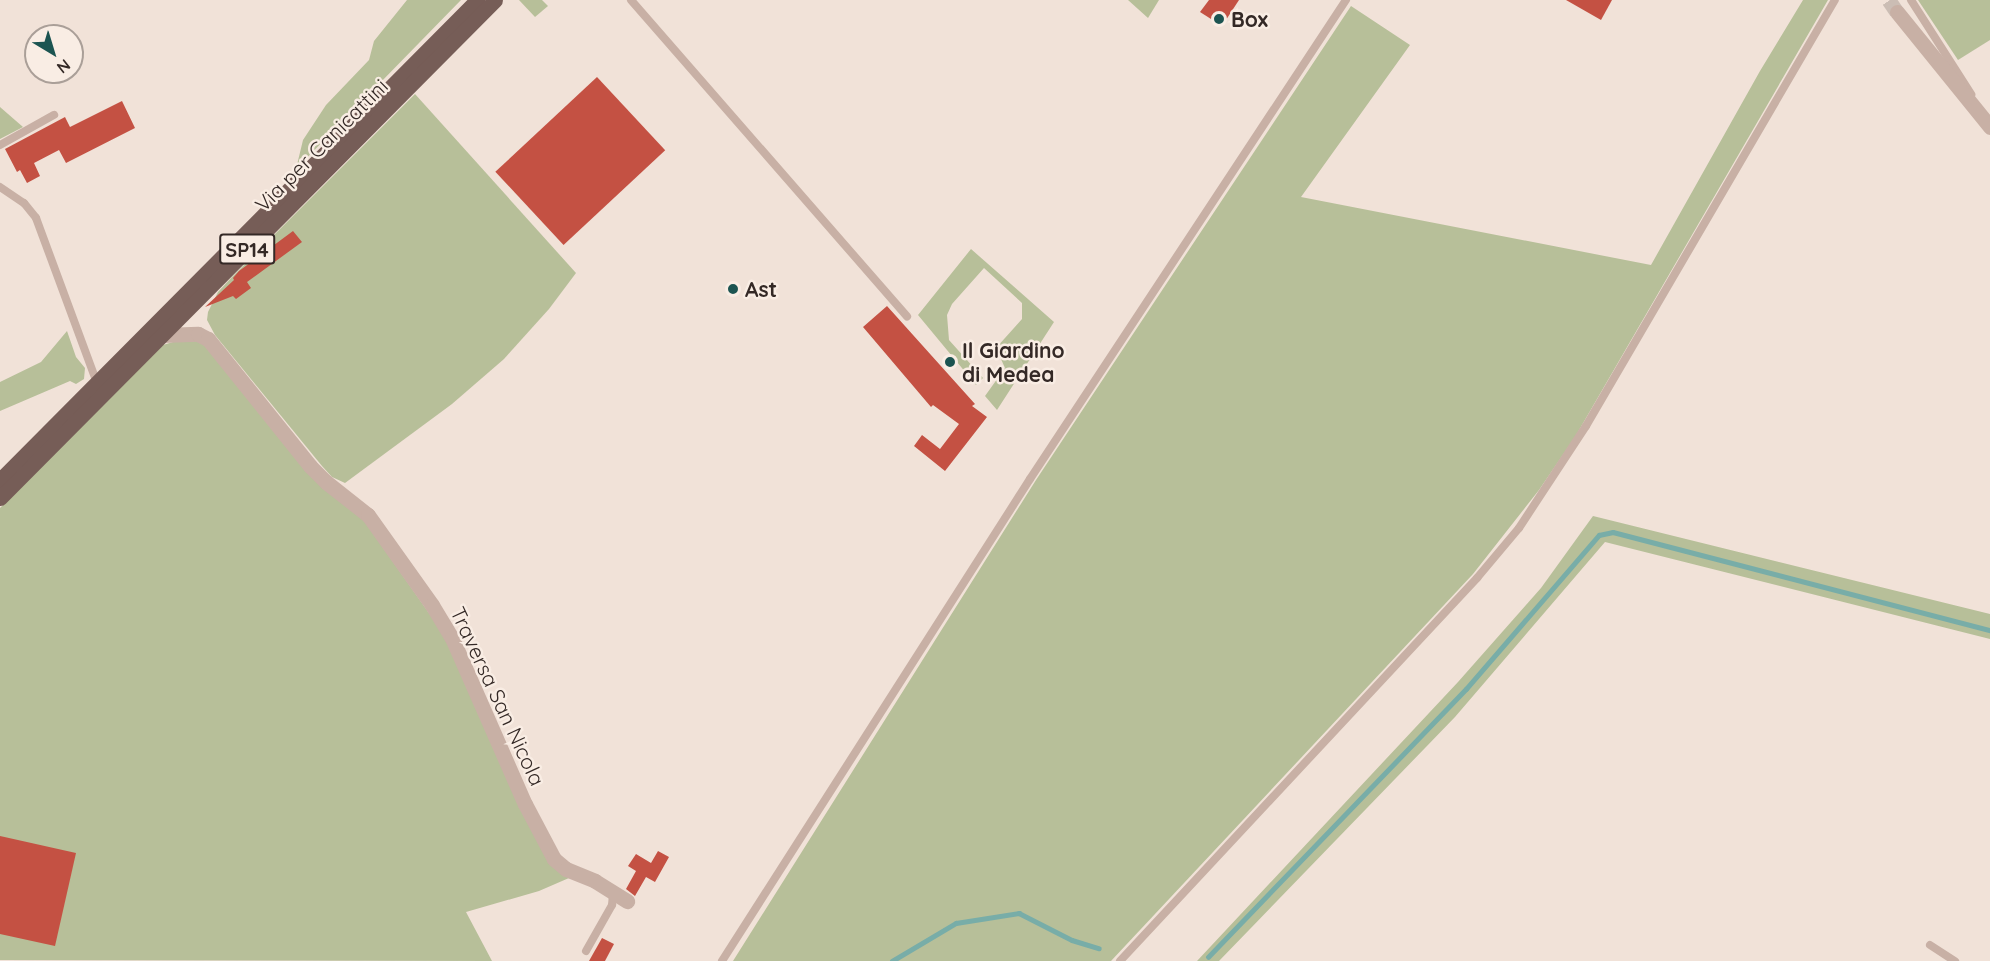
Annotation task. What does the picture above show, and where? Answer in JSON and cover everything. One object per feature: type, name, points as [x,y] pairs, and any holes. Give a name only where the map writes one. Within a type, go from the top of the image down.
[{"type":"main road","name":"Via per Canicattini","points":[[0,480],[477,0]]},
{"type":"main road","name":"Via per Canicattini","points":[[0,498],[495,0]]},
{"type":"street","points":[[1903,6],[1987,123]]},
{"type":"street","name":"Traversa San Nicola","points":[[162,335],[198,334],[208,339],[310,466],[326,482],[368,515],[432,605],[452,638],[525,804],[554,859],[566,869],[595,881],[620,897]]},
{"type":"lane","points":[[631,0],[907,316]]},
{"type":"lane","points":[[722,961],[1037,469],[1346,0]]},
{"type":"lane","points":[[1120,961],[1477,578],[1519,528],[1586,426],[1834,0]]},
{"type":"lane","points":[[1903,6],[1957,68],[1987,123]]},
{"type":"lane","points":[[0,145],[54,115]]},
{"type":"lane","points":[[0,187],[24,203],[36,218],[96,383]]},
{"type":"lane","points":[[586,951],[612,905],[620,897]]},
{"type":"lane","points":[[1929,945],[1955,961]]},
{"type":"green space","points":[[407,0],[461,0],[296,169],[303,140],[326,105],[369,60],[374,41]]},
{"type":"green space","points":[[519,0],[542,0],[548,6],[535,17]]},
{"type":"green space","points":[[1128,0],[1159,0],[1148,18]]},
{"type":"green space","points":[[1803,0],[1828,0],[1575,437],[1539,490],[1473,574],[1111,961],[733,961],[1036,480],[1351,6],[1410,45],[1301,197],[1651,265],[1760,71]]},
{"type":"green space","points":[[1918,0],[1990,0],[1990,40],[1958,60]]},
{"type":"green space","points":[[415,94],[576,273],[549,309],[504,359],[452,404],[345,483],[332,477],[322,466],[215,335],[207,320],[208,312],[218,292],[232,277]]},
{"type":"green space","points":[[0,107],[23,127],[0,139]]},
{"type":"green space","points":[[971,249],[1054,322],[997,410],[985,396],[1005,368],[996,348],[1022,319],[1022,303],[984,268],[952,304],[947,315],[949,340],[983,378],[976,385],[918,315]]},
{"type":"green space","points":[[67,331],[76,357],[85,368],[84,379],[76,384],[70,381],[0,411],[0,382],[41,362]]},
{"type":"green space","points":[[198,341],[209,346],[356,509],[445,636],[569,878],[539,891],[466,912],[492,961],[0,960],[0,508],[163,345],[173,342]]},
{"type":"green space","points":[[1593,516],[1990,614],[1990,639],[1605,542],[1455,717],[1219,961],[1197,961],[1458,682],[1541,588]]},
{"type":"building","name":"Box","points":[[1209,0],[1239,0],[1222,26],[1200,12]]},
{"type":"building","points":[[1566,0],[1612,0],[1601,20]]},
{"type":"building","points":[[597,77],[665,150],[564,245],[495,172]]},
{"type":"building","points":[[122,101],[135,128],[66,163],[59,150],[34,163],[40,176],[27,183],[20,170],[17,172],[5,149],[65,117],[70,127]]},
{"type":"building","points":[[293,231],[302,242],[247,282],[251,288],[236,299],[233,296],[205,307],[234,280],[233,278],[239,271]]},
{"type":"building","points":[[887,306],[975,404],[972,406],[987,417],[945,471],[914,446],[922,435],[940,449],[959,424],[933,405],[931,407],[863,327]]},
{"type":"building","points":[[0,836],[76,853],[55,946],[0,934]]},
{"type":"building","points":[[658,851],[669,857],[655,882],[646,877],[635,896],[626,889],[636,871],[628,866],[636,854],[651,863]]},
{"type":"building","points":[[602,938],[614,944],[605,961],[589,961]]},
{"type":"waterway","points":[[1208,957],[1466,689],[1599,535],[1613,532],[1990,630]]},
{"type":"waterway","points":[[892,961],[956,923],[1019,913],[1072,940],[1099,948]]},
{"type":"tunnel","points":[[1889,0],[1897,12]]},
{"type":"place","name":"Box","points":[[1219,19]]},
{"type":"place","name":"Ast","points":[[733,289]]},
{"type":"place","name":"Il Giardino di Medea","points":[[950,362]]}]
